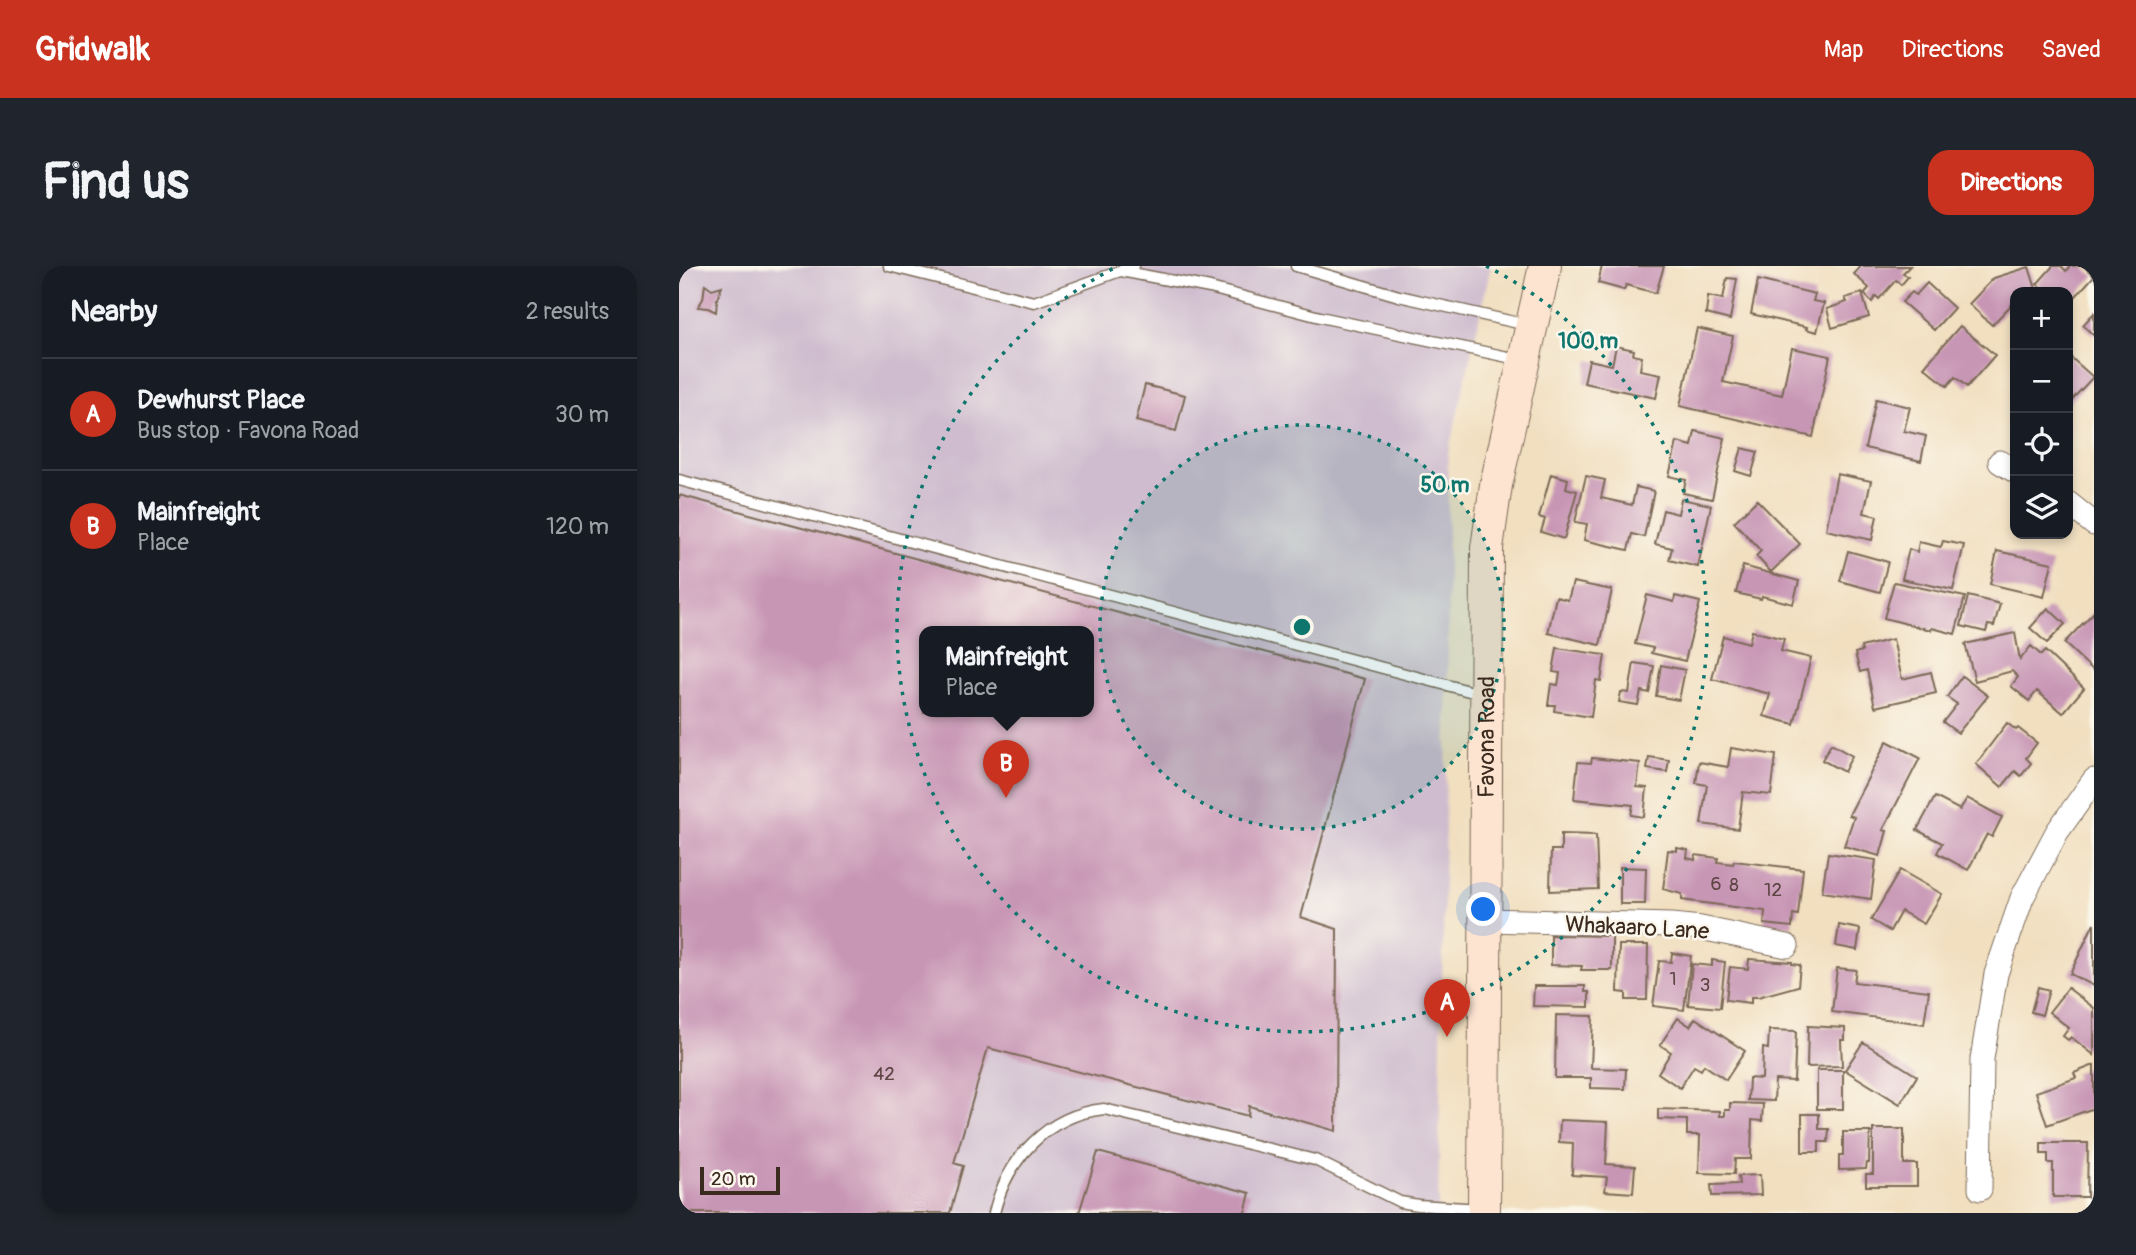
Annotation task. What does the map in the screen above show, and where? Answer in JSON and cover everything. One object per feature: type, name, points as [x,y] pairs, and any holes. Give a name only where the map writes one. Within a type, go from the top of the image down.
[{"type":"main road","name":"Favona Road","points":[[1484,1211],[1487,548],[1496,485],[1545,266]]},
{"type":"street","points":[[2073,507],[2094,524]]},
{"type":"street","points":[[1980,1189],[1982,1059],[1996,974],[2022,898],[2057,832],[2094,780]]},
{"type":"street","name":"Whakaaro Lane","points":[[1485,920],[1671,925],[1701,928],[1787,946]]},
{"type":"lane","points":[[890,266],[1034,302],[1134,266]]},
{"type":"lane","points":[[1296,266],[1399,296],[1532,326]]},
{"type":"lane","points":[[1121,271],[1210,288],[1320,317],[1524,360]]},
{"type":"lane","points":[[679,480],[1487,696]]},
{"type":"lane","points":[[994,1213],[999,1190],[1015,1163],[1041,1133],[1084,1111],[1104,1109],[1315,1160],[1389,1194],[1400,1202],[1484,1211]]},
{"type":"shaded area","points":[[679,266],[1491,266],[1448,455],[1448,663],[1438,1213],[679,1213]]},
{"type":"building","points":[[1602,266],[1664,266],[1656,293],[1626,285],[1624,290],[1598,283]]},
{"type":"building","points":[[1861,266],[1910,266],[1903,273],[1908,277],[1901,285],[1896,280],[1879,299],[1876,296],[1872,302],[1864,294],[1869,288],[1854,274]]},
{"type":"building","points":[[2053,266],[2061,266],[2066,271],[2070,266],[2083,266],[2094,276],[2073,299],[2073,287],[2041,287],[2037,284]]},
{"type":"building","points":[[2029,267],[2035,287],[2010,287],[2010,306],[1992,325],[1969,304],[1994,278]]},
{"type":"building","points":[[1727,278],[1737,279],[1730,320],[1706,314],[1708,296],[1723,299]]},
{"type":"building","points":[[1758,280],[1815,294],[1813,301],[1824,303],[1817,332],[1806,329],[1807,327],[1751,314]]},
{"type":"building","points":[[1927,283],[1954,308],[1934,330],[1902,302],[1912,292],[1916,295]]},
{"type":"building","points":[[705,284],[712,289],[722,286],[716,312],[698,307],[703,299]]},
{"type":"building","points":[[1862,293],[1869,317],[1832,328],[1827,309],[1847,302],[1845,298]]},
{"type":"building","points":[[2094,313],[2094,336],[2083,325]]},
{"type":"building","points":[[1960,326],[1995,355],[1967,387],[1955,377],[1947,386],[1924,367]]},
{"type":"building","points":[[1697,328],[1733,336],[1723,382],[1782,395],[1792,348],[1830,356],[1813,437],[1680,406]]},
{"type":"building","points":[[1616,346],[1634,350],[1633,355],[1642,357],[1640,370],[1661,374],[1656,398],[1584,383],[1589,360],[1612,365]]},
{"type":"building","points":[[2073,359],[2093,377],[2073,399]]},
{"type":"building","points":[[1145,385],[1185,395],[1176,431],[1136,421]]},
{"type":"building","points":[[1876,399],[1910,407],[1904,431],[1926,436],[1921,461],[1865,448]]},
{"type":"building","points":[[1695,431],[1725,438],[1712,499],[1683,493],[1686,480],[1669,476],[1677,442],[1692,446]]},
{"type":"building","points":[[1742,448],[1758,452],[1751,476],[1735,471]]},
{"type":"building","points":[[1551,474],[1568,479],[1566,488],[1577,491],[1564,539],[1541,532],[1545,519],[1539,517]]},
{"type":"building","points":[[1837,474],[1871,481],[1864,513],[1877,516],[1872,540],[1826,530]]},
{"type":"building","points":[[1586,476],[1605,480],[1601,498],[1632,505],[1636,487],[1654,491],[1644,537],[1632,534],[1628,550],[1584,540],[1587,524],[1575,522]]},
{"type":"building","points":[[679,495],[1365,679],[1301,917],[1337,929],[1336,1131],[1249,1106],[1248,1116],[988,1048],[954,1163],[963,1166],[950,1213],[679,1213]]},
{"type":"building","points":[[1681,499],[1711,505],[1698,567],[1669,560],[1672,548],[1655,544],[1663,510],[1678,514]]},
{"type":"building","points":[[1757,500],[1800,544],[1771,572],[1756,556],[1761,551],[1734,522]]},
{"type":"building","points":[[1943,541],[1964,545],[1953,590],[1902,579],[1909,549],[1917,552],[1919,542],[1941,547]]},
{"type":"building","points":[[1848,551],[1888,562],[1880,592],[1840,581]]},
{"type":"building","points":[[1997,551],[2052,563],[2044,597],[1990,584]]},
{"type":"building","points":[[1743,566],[1799,581],[1793,604],[1736,593]]},
{"type":"building","points":[[1573,582],[1612,590],[1600,645],[1548,633],[1556,597],[1568,600]]},
{"type":"building","points":[[1894,582],[1965,597],[1955,634],[1884,618]]},
{"type":"building","points":[[1647,595],[1674,602],[1675,596],[1700,602],[1685,661],[1651,653],[1653,648],[1635,644]]},
{"type":"building","points":[[1968,596],[2000,604],[1994,626],[1988,625],[1986,632],[1961,626]]},
{"type":"building","points":[[2048,608],[2065,624],[2047,643],[2030,628]]},
{"type":"building","points":[[2094,612],[2094,671],[2064,643]]},
{"type":"building","points":[[1752,631],[1784,639],[1781,651],[1811,658],[1794,724],[1764,716],[1770,694],[1712,679],[1723,636],[1749,643]]},
{"type":"building","points":[[2015,633],[2020,660],[2031,646],[2041,655],[2045,651],[2084,688],[2063,713],[2037,691],[2029,701],[2011,686],[2018,677],[2012,671],[1975,681],[1965,644]]},
{"type":"building","points":[[1893,639],[1902,679],[1931,672],[1936,693],[1875,707],[1867,670],[1860,672],[1855,653],[1862,651],[1861,647]]},
{"type":"building","points":[[1557,648],[1605,655],[1601,681],[1596,680],[1591,717],[1554,711],[1555,705],[1548,705],[1551,684],[1558,685],[1560,673],[1553,672]]},
{"type":"building","points":[[1634,663],[1654,666],[1649,693],[1641,691],[1638,705],[1619,702],[1621,692],[1629,693]]},
{"type":"building","points":[[1661,665],[1685,670],[1679,700],[1656,696]]},
{"type":"building","points":[[1962,676],[1988,696],[1958,733],[1943,722],[1957,704],[1947,697]]},
{"type":"building","points":[[2007,723],[2037,743],[2026,758],[2031,763],[2021,776],[2015,771],[2002,787],[1976,764]]},
{"type":"building","points":[[1887,741],[1920,758],[1883,830],[1887,831],[1880,856],[1844,846],[1854,817],[1849,815]]},
{"type":"building","points":[[1831,744],[1852,756],[1844,772],[1822,760]]},
{"type":"building","points":[[1731,748],[1776,755],[1771,795],[1743,792],[1738,829],[1701,824],[1707,785],[1696,783],[1699,762],[1728,767]]},
{"type":"building","points":[[1649,757],[1669,760],[1667,772],[1647,769]]},
{"type":"building","points":[[1592,758],[1640,763],[1637,787],[1647,788],[1644,817],[1631,815],[1633,805],[1574,799],[1578,762],[1591,763]]},
{"type":"building","points":[[1935,797],[1960,810],[1967,798],[2002,817],[1992,837],[1987,834],[1968,870],[1937,853],[1942,843],[1917,830]]},
{"type":"building","points":[[1561,834],[1596,835],[1598,889],[1550,891],[1551,850],[1561,850]]},
{"type":"building","points":[[1677,848],[1688,850],[1687,858],[1695,860],[1696,855],[1718,858],[1717,862],[1733,864],[1734,861],[1803,869],[1798,915],[1793,914],[1792,927],[1764,924],[1765,911],[1682,900],[1682,894],[1663,889],[1668,850],[1677,851]]},
{"type":"building","points":[[1828,853],[1876,860],[1871,899],[1822,892]]},
{"type":"building","points":[[1620,867],[1646,868],[1645,904],[1620,904]]},
{"type":"building","points":[[1900,870],[1942,894],[1924,924],[1901,911],[1890,931],[1871,920]]},
{"type":"building","points":[[2094,923],[2094,986],[2070,974]]},
{"type":"building","points":[[1839,925],[1860,929],[1857,950],[1836,946]]},
{"type":"building","points":[[1551,935],[1612,936],[1612,970],[1581,970],[1582,966],[1551,965]]},
{"type":"building","points":[[1619,945],[1648,945],[1647,1000],[1626,1000],[1626,993],[1618,992]]},
{"type":"building","points":[[1672,953],[1691,956],[1684,1010],[1653,1006],[1659,961],[1671,962]]},
{"type":"building","points":[[1749,959],[1800,965],[1798,986],[1751,997],[1751,1003],[1726,1000],[1730,967],[1748,969]]},
{"type":"building","points":[[1712,960],[1725,962],[1720,1008],[1688,1005],[1692,964],[1712,966]]},
{"type":"building","points":[[1837,968],[1856,970],[1854,982],[1929,991],[1924,1024],[1832,1012]]},
{"type":"building","points":[[1534,986],[1585,986],[1585,992],[1589,992],[1589,1007],[1533,1006]]},
{"type":"building","points":[[2038,987],[2049,990],[2042,1015],[2031,1012]]},
{"type":"building","points":[[2068,988],[2094,1008],[2094,1055],[2071,1037],[2068,1040],[2063,1036],[2069,1028],[2049,1012]]},
{"type":"building","points":[[1556,1015],[1593,1016],[1591,1068],[1626,1069],[1625,1089],[1591,1088],[1591,1078],[1555,1078]]},
{"type":"building","points":[[1678,1018],[1690,1026],[1695,1018],[1745,1051],[1726,1080],[1704,1065],[1701,1070],[1694,1066],[1680,1088],[1658,1073],[1671,1052],[1660,1045]]},
{"type":"building","points":[[1808,1026],[1845,1028],[1845,1040],[1841,1040],[1842,1066],[1807,1067]]},
{"type":"building","points":[[1769,1030],[1796,1031],[1794,1081],[1775,1080],[1774,1101],[1748,1100],[1749,1078],[1762,1079],[1763,1048],[1768,1049]]},
{"type":"building","points":[[1863,1042],[1917,1076],[1900,1104],[1845,1070]]},
{"type":"building","points":[[2094,1065],[2094,1108],[2047,1125],[2036,1092],[2076,1078],[2074,1073]]},
{"type":"building","points":[[1817,1070],[1843,1070],[1843,1109],[1817,1109]]},
{"type":"building","points":[[1730,1103],[1763,1104],[1762,1121],[1752,1120],[1751,1159],[1735,1159],[1734,1174],[1699,1173],[1700,1135],[1687,1135],[1687,1120],[1658,1119],[1658,1109],[1720,1111],[1720,1116],[1725,1116],[1725,1110],[1730,1110]]},
{"type":"building","points":[[1802,1114],[1819,1114],[1819,1129],[1829,1129],[1828,1142],[1819,1142],[1819,1152],[1802,1152]]},
{"type":"building","points":[[1560,1120],[1608,1122],[1606,1164],[1635,1166],[1633,1193],[1605,1191],[1607,1177],[1572,1175],[1573,1143],[1559,1142]]},
{"type":"building","points":[[1873,1129],[1904,1129],[1904,1164],[1917,1164],[1917,1186],[1866,1186],[1866,1174],[1873,1174]]},
{"type":"building","points":[[1843,1132],[1870,1132],[1869,1163],[1866,1169],[1839,1170],[1839,1155],[1843,1155]]},
{"type":"building","points":[[2041,1143],[2088,1143],[2087,1197],[2053,1197],[2053,1163],[2048,1163],[2048,1154],[2041,1154]]},
{"type":"building","points":[[1098,1152],[1250,1193],[1245,1213],[1079,1213]]},
{"type":"building","points":[[1760,1175],[1761,1195],[1712,1196],[1711,1185],[1739,1184],[1738,1176]]},
{"type":"place","name":"Mainfreight","points":[[1006,798]]},
{"type":"place","name":"Dewhurst Place","points":[[1447,1037]]}]
